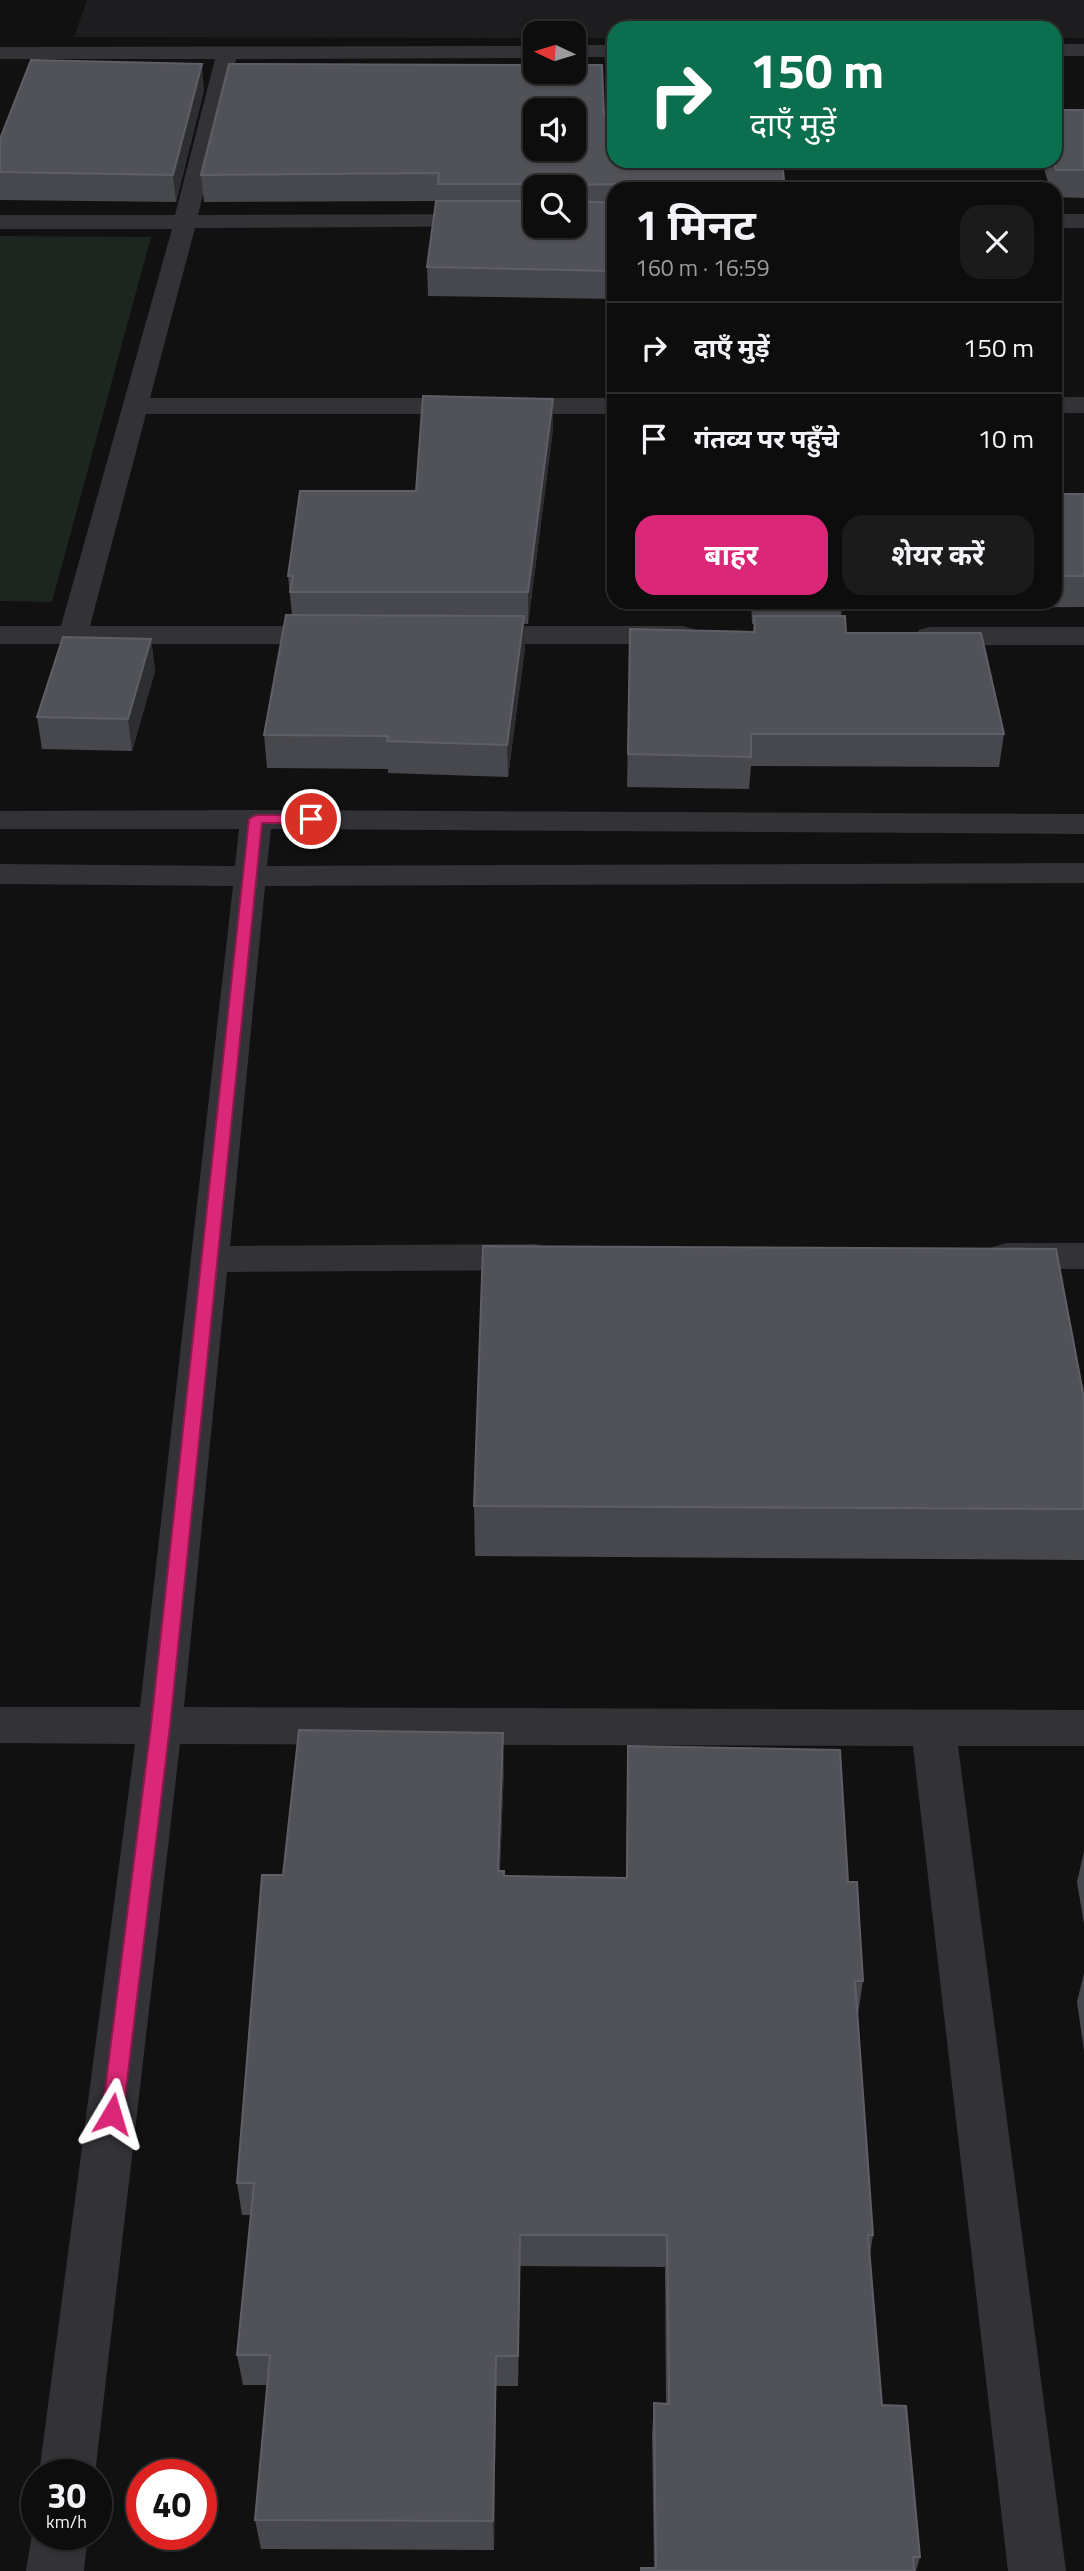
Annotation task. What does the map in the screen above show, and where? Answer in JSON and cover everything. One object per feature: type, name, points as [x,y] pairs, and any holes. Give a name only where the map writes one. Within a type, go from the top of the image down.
[{"type":"street","points":[[1062,50],[1084,50]]},
{"type":"street","points":[[586,51],[607,51]]},
{"type":"street","points":[[73,635],[185,222],[227,52]]},
{"type":"street","points":[[0,53],[523,52]]},
{"type":"street","points":[[0,222],[523,221]]},
{"type":"street","points":[[1062,221],[1084,221]]},
{"type":"street","points":[[135,406],[607,405]]},
{"type":"street","points":[[1062,405],[1084,405]]},
{"type":"street","points":[[0,635],[364,635]]},
{"type":"street","points":[[447,635],[710,635]]},
{"type":"street","points":[[904,636],[1084,636]]},
{"type":"street","points":[[69,2459],[160,1726],[256,819]]},
{"type":"street","points":[[0,820],[1084,824]]},
{"type":"street","points":[[0,874],[248,876],[1084,873]]},
{"type":"street","points":[[973,1256],[1084,1256]]},
{"type":"street","points":[[209,1259],[572,1257]]},
{"type":"street","points":[[0,1726],[1084,1728]]},
{"type":"street","points":[[933,1728],[1037,2571]]},
{"type":"street","points":[[55,2571],[58,2550]]},
{"type":"shaded area","points":[[87,0],[1084,0],[1084,38],[1062,38],[1062,21],[607,21],[607,38],[586,38],[586,21],[523,21],[523,38],[74,37]]},
{"type":"shaded area","points":[[0,236],[151,237],[52,602],[0,601]]},
{"type":"building","points":[[31,60],[202,64],[173,175],[0,172],[0,139]]},
{"type":"building","points":[[229,64],[523,65],[523,84],[586,84],[586,65],[602,65],[604,115],[607,115],[607,168],[783,168],[784,182],[607,182],[607,184],[586,185],[586,175],[523,175],[523,184],[438,184],[439,173],[201,175]]},
{"type":"building","points":[[1062,110],[1084,110],[1084,170],[1056,170],[1062,168]]},
{"type":"building","points":[[436,201],[523,201],[523,238],[586,238],[586,202],[607,203],[607,271],[427,267]]},
{"type":"building","points":[[423,396],[553,399],[528,592],[290,592],[293,576],[288,576],[300,491],[416,491]]},
{"type":"building","points":[[1062,494],[1084,494],[1084,576],[1062,576]]},
{"type":"building","points":[[286,615],[524,616],[507,745],[387,741],[388,736],[264,735]]},
{"type":"building","points":[[754,616],[845,616],[846,633],[981,633],[1004,734],[751,734],[751,757],[628,754],[630,629],[755,632]]},
{"type":"building","points":[[63,637],[151,639],[128,719],[37,717]]},
{"type":"building","points":[[483,1246],[1056,1249],[1084,1398],[1084,1509],[474,1506]]},
{"type":"building","points":[[299,1730],[503,1733],[498,1871],[504,1871],[504,1876],[627,1878],[628,1746],[840,1750],[848,1882],[857,1882],[863,1981],[855,1981],[873,2235],[868,2235],[882,2405],[906,2406],[920,2557],[913,2557],[914,2571],[641,2571],[641,2568],[656,2568],[654,2403],[669,2404],[667,2235],[520,2235],[518,2356],[496,2356],[493,2521],[255,2520],[270,2355],[237,2355],[254,2183],[237,2183],[262,1875],[283,1875]]},
{"type":"route","points":[[112,2114],[160,1726],[256,819],[311,819]]}]
